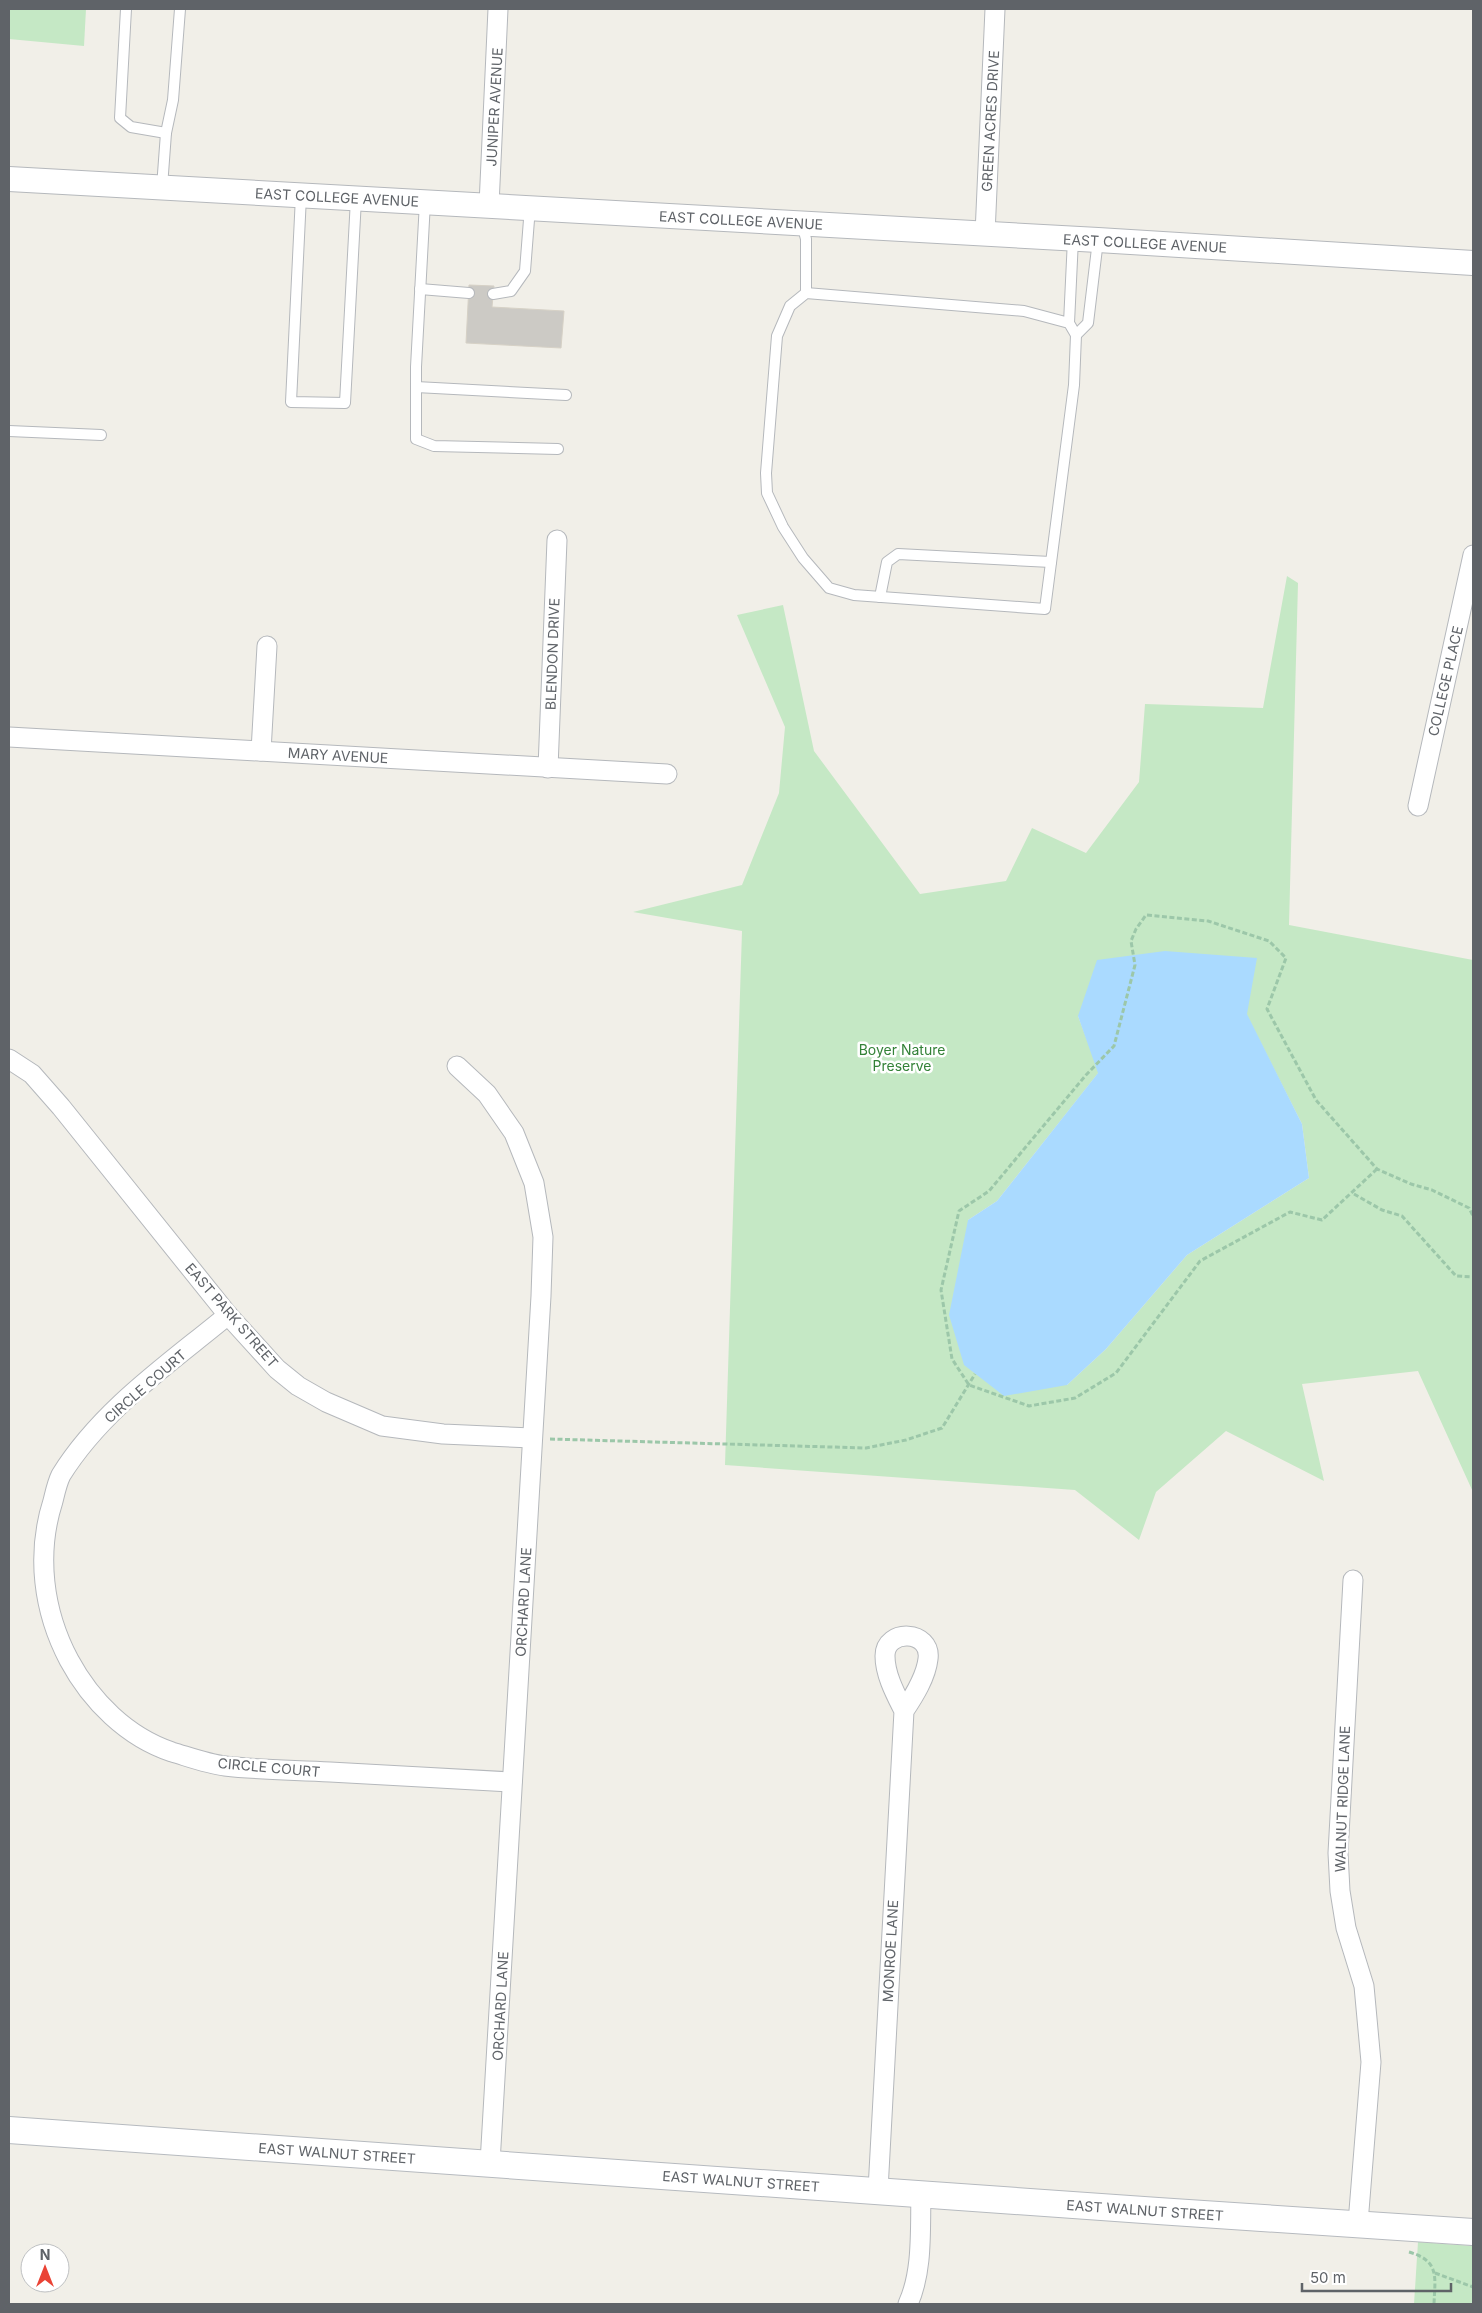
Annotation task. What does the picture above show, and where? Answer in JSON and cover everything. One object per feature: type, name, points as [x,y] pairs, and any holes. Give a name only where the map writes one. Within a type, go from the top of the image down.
[{"type":"main road","name":"EAST WALNUT STREET","points":[[9,2130],[878,2190],[1158,2212],[1358,2223],[1473,2232]]},
{"type":"street","name":"JUNIPER AVENUE","points":[[489,205],[498,9]]},
{"type":"street","name":"GREEN ACRES DRIVE","points":[[985,234],[995,9]]},
{"type":"street","name":"EAST COLLEGE AVENUE","points":[[9,179],[530,207],[1473,263]]},
{"type":"street","name":"BLENDON DRIVE","points":[[548,768],[557,540]]},
{"type":"street","name":"COLLEGE PLACE","points":[[1418,806],[1473,555]]},
{"type":"street","points":[[262,751],[267,646]]},
{"type":"street","name":"MARY AVENUE","points":[[9,737],[667,774]]},
{"type":"street","name":"EAST PARK STREET","points":[[9,1058],[32,1074],[61,1106],[228,1315],[278,1369],[298,1386],[351,1414],[382,1426],[410,1431],[532,1438]]},
{"type":"street","name":"ORCHARD LANE","points":[[457,1066],[487,1094],[514,1133],[534,1183],[543,1237],[490,2163]]},
{"type":"street","name":"CIRCLE COURT","points":[[228,1315],[131,1395],[93,1434],[60,1477],[49,1512],[43,1548],[44,1583],[51,1620],[80,1680],[100,1704],[126,1729],[169,1751],[224,1766],[512,1782]]},
{"type":"street","name":"WALNUT RIDGE LANE","points":[[1353,1580],[1338,1853],[1340,1891],[1346,1928],[1364,1986],[1371,2062],[1358,2223]]},
{"type":"street","name":"MONROE LANE","points":[[878,2190],[904,1711]]},
{"type":"street","points":[[908,2304],[912,2294],[919,2253],[921,2194]]},
{"type":"lane","points":[[126,9],[120,118],[131,127],[166,133]]},
{"type":"lane","points":[[162,187],[166,133],[173,100],[180,9]]},
{"type":"lane","points":[[301,195],[291,402],[345,403],[356,198]]},
{"type":"lane","points":[[425,201],[416,387],[416,439],[434,446],[558,449]]},
{"type":"lane","points":[[493,294],[511,290],[525,271],[530,207]]},
{"type":"lane","points":[[802,224],[806,239],[806,292]]},
{"type":"lane","points":[[1069,323],[1024,311],[806,292],[790,306],[777,336],[766,473],[767,493],[783,527],[803,558],[829,588],[854,595],[1046,609],[1074,385],[1076,335],[1069,323],[1073,239]]},
{"type":"lane","points":[[1076,335],[1088,323],[1098,240]]},
{"type":"lane","points":[[420,289],[469,293]]},
{"type":"lane","points":[[416,387],[566,395]]},
{"type":"lane","points":[[9,431],[101,435]]},
{"type":"lane","points":[[880,597],[887,562],[898,554],[1051,562]]},
{"type":"path","points":[[1377,1169],[1322,1220],[1290,1212],[1200,1261],[1116,1373],[1075,1398],[1029,1406],[969,1385],[952,1359],[941,1290],[959,1211],[989,1191],[1086,1076],[1114,1046],[1135,965],[1131,941],[1136,929],[1146,915],[1208,921],[1269,941],[1286,958],[1267,1009],[1316,1100],[1377,1169],[1412,1184],[1432,1190],[1469,1208],[1473,1216]]},
{"type":"path","points":[[1354,1194],[1382,1210],[1402,1216],[1456,1276],[1473,1277]]},
{"type":"path","points":[[532,1438],[866,1448],[906,1440],[942,1428],[975,1374]]},
{"type":"path","points":[[1405,2251],[1422,2256],[1431,2264],[1435,2273],[1434,2304]]},
{"type":"path","points":[[1435,2273],[1473,2286]]},
{"type":"green space","points":[[9,9],[86,9],[84,46],[9,39]]},
{"type":"green space","name":"Boyer Nature Preserve","points":[[1287,576],[1298,583],[1289,925],[1473,960],[1473,1492],[1418,1371],[1302,1384],[1324,1481],[1226,1431],[1156,1492],[1139,1540],[1075,1490],[725,1465],[742,931],[633,912],[742,885],[779,793],[785,727],[737,615],[783,605],[814,751],[920,894],[1006,881],[1032,828],[1086,853],[1139,782],[1145,704],[1263,708]],"holes":[[[1246,1014],[1302,1124],[1309,1178],[1187,1255],[1106,1349],[1067,1385],[968,1220],[997,1201],[1099,1072],[1078,1016]]]},
{"type":"green space","points":[[1418,2242],[1473,2246],[1473,2304],[1414,2304]]},
{"type":"water","points":[[1165,951],[1257,958],[1247,1014],[1302,1124],[1309,1178],[1187,1255],[1106,1349],[1067,1385],[1004,1396],[964,1365],[949,1315],[968,1220],[997,1201],[1098,1073],[1078,1016],[1097,960]]},
{"type":"building","points":[[469,285],[494,286],[492,307],[564,311],[561,348],[466,343]]}]
